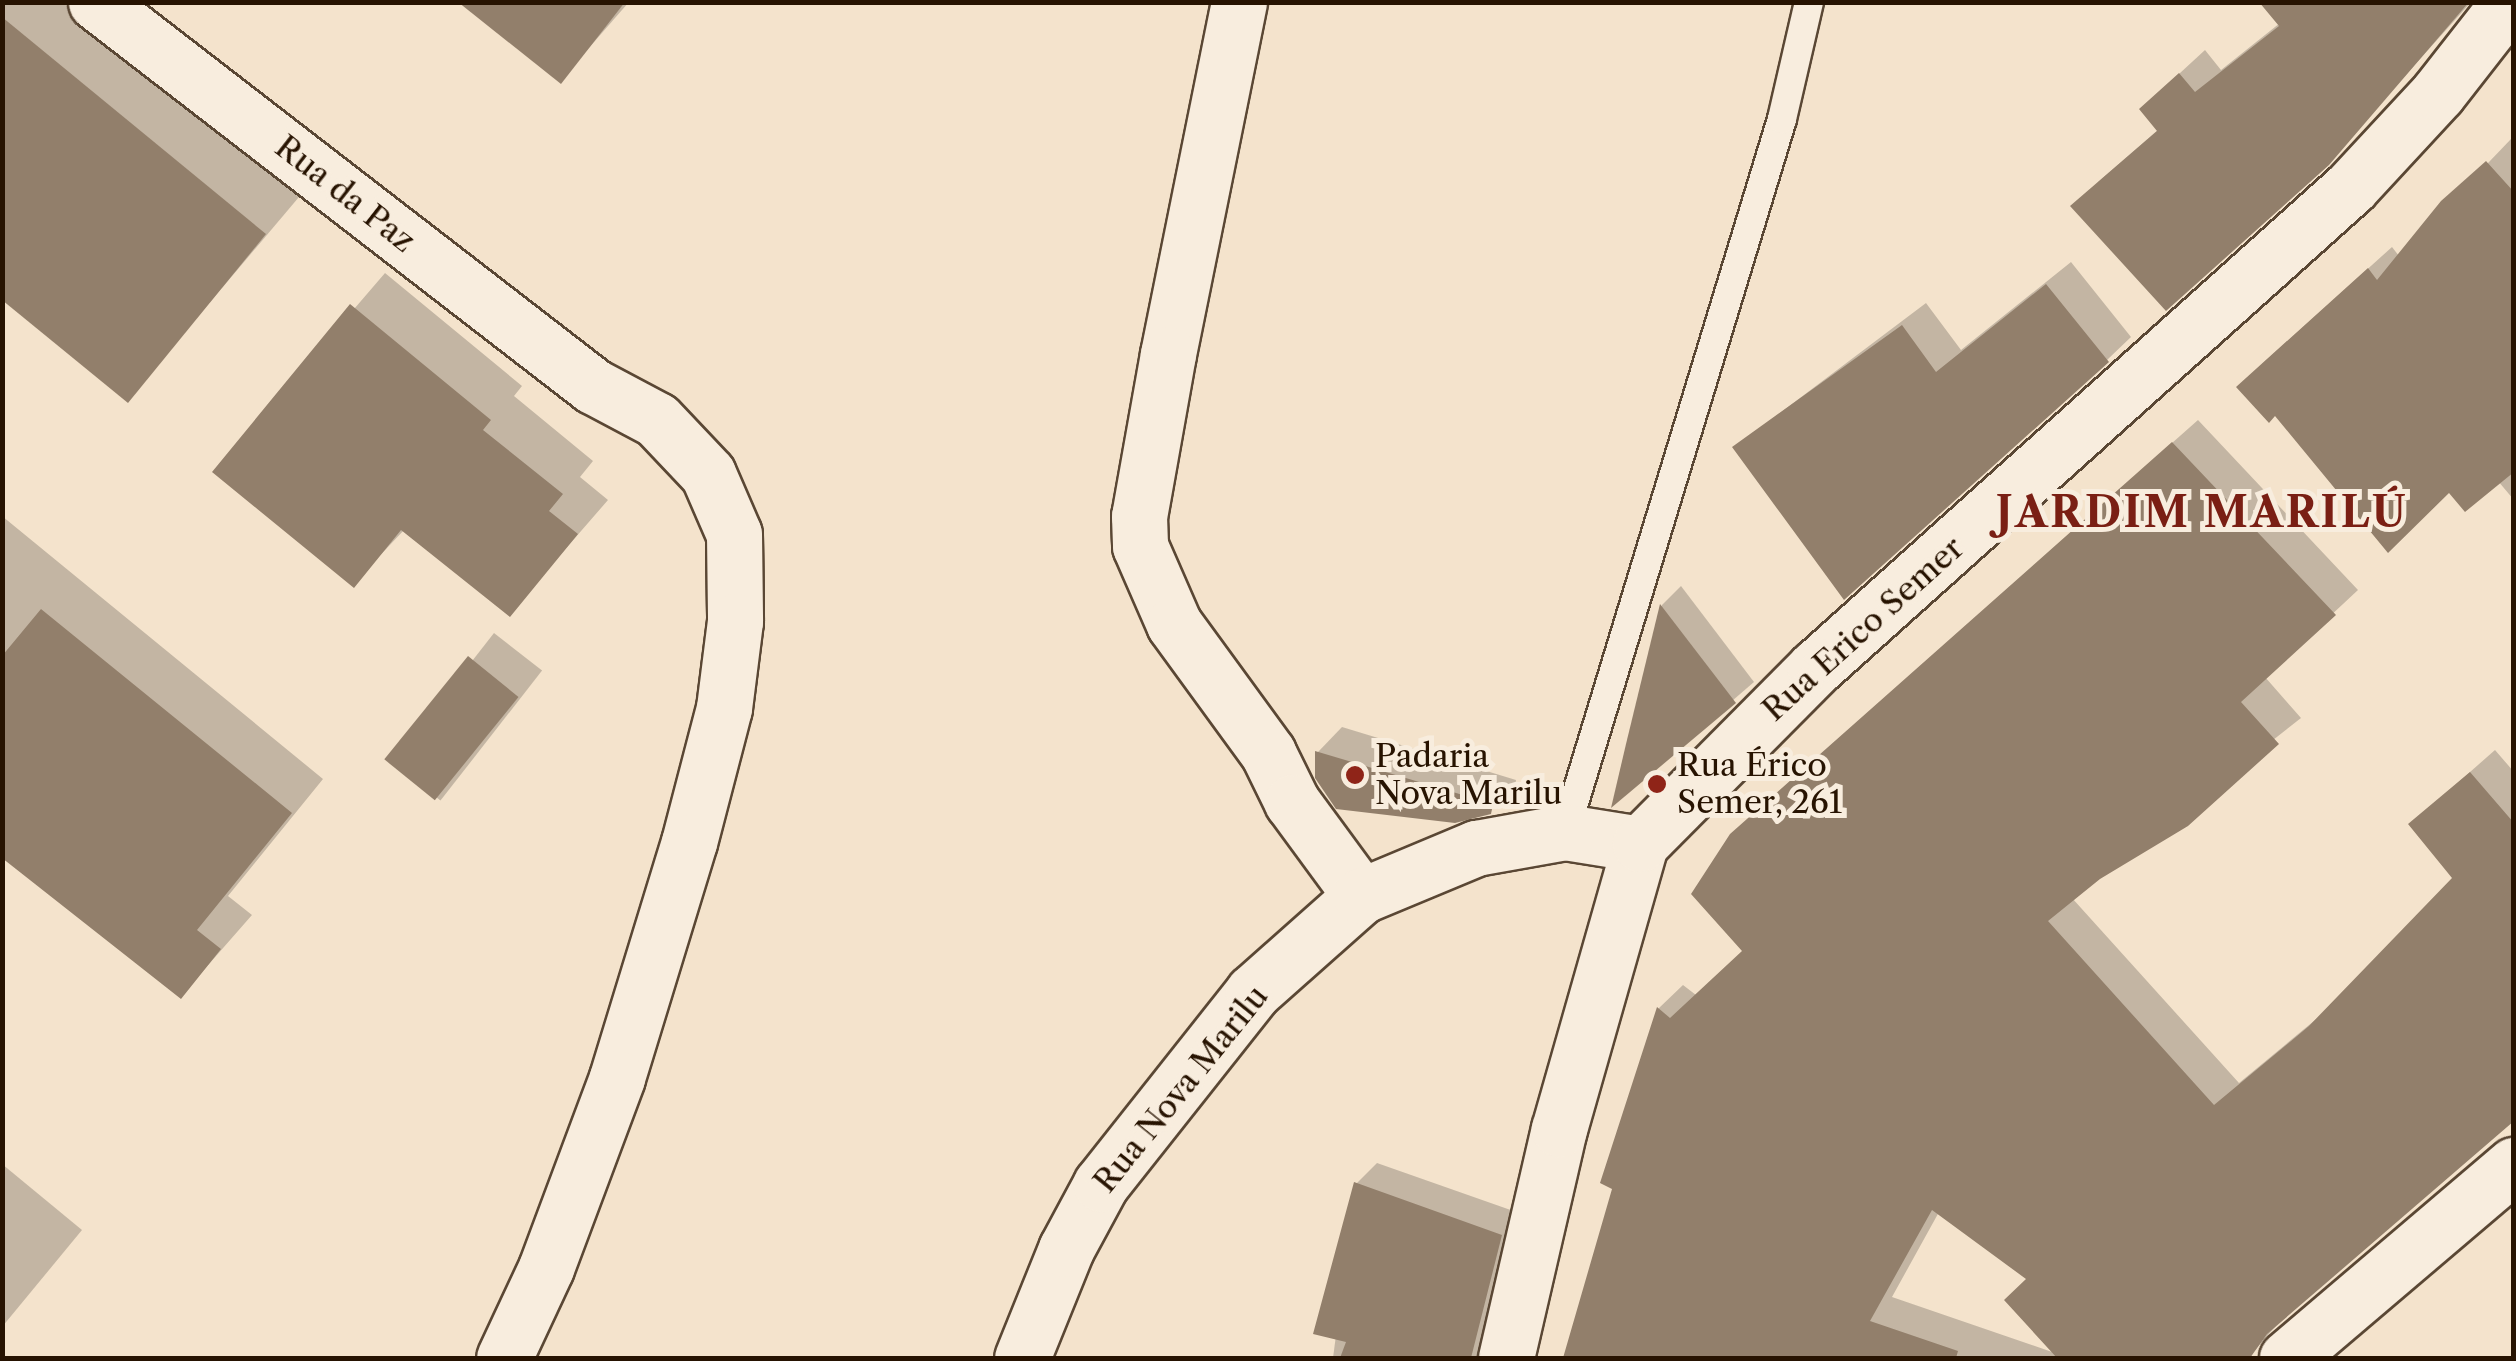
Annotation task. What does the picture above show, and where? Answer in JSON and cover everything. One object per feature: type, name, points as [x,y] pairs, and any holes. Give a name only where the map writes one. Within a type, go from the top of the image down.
[{"type":"street","name":"Rua da Paz","points":[[96,2],[593,386],[657,420],[708,474],[734,534],[735,621],[719,728],[618,1078],[546,1268],[504,1358]]},
{"type":"street","points":[[1239,2],[1168,354],[1139,516],[1140,546],[1150,581],[1174,624],[1268,752],[1292,802],[1361,896]]},
{"type":"street","name":"Rua Erico Semer","points":[[1506,1358],[1559,1129],[1640,844],[1815,668],[2350,186],[2438,93],[2510,2]]},
{"type":"street","name":"Rua Nova Marilu","points":[[1022,1358],[1066,1249],[1102,1184],[1253,992],[1361,896],[1476,848],[1566,832],[1640,844]]},
{"type":"street","points":[[2288,1358],[2514,1164]]},
{"type":"lane","points":[[1566,832],[1782,120],[1810,2]]},
{"type":"building","points":[[458,2],[625,2],[561,84]]},
{"type":"building","points":[[2259,2],[2469,2],[2329,165],[2166,311],[2070,206],[2157,131],[2139,109],[2179,73],[2195,92],[2279,26]]},
{"type":"building","points":[[2,17],[266,234],[128,403],[2,300]]},
{"type":"building","points":[[2486,161],[2514,192],[2514,472],[2465,512],[2449,493],[2388,553],[2275,416],[2269,423],[2236,387],[2368,268],[2377,280],[2441,201]]},
{"type":"building","points":[[2046,284],[2109,362],[1844,600],[1732,447],[1902,325],[1936,372]]},
{"type":"building","points":[[350,304],[491,420],[483,430],[563,494],[549,511],[578,534],[510,617],[401,530],[354,588],[212,472]]},
{"type":"building","points":[[2172,442],[2336,615],[2241,702],[2279,744],[2188,826],[2100,879],[2048,921],[2214,1105],[2309,1026],[2452,878],[2408,824],[2470,772],[2514,823],[2514,1121],[2267,1334],[2250,1358],[2057,1358],[2004,1300],[2026,1279],[1932,1210],[1870,1321],[1958,1351],[1956,1358],[1563,1358],[1612,1189],[1600,1183],[1657,1007],[1670,1018],[1742,951],[1691,894],[1730,834]]},
{"type":"building","points":[[1660,604],[1736,703],[1611,808],[1626,744]]},
{"type":"building","points":[[41,609],[292,813],[197,930],[221,949],[181,999],[2,858],[2,656]]},
{"type":"building","points":[[468,656],[519,697],[435,800],[384,759]]},
{"type":"building","name":"Padaria Nova Marilu","points":[[1315,751],[1493,804],[1491,814],[1455,823],[1336,809],[1315,778]]},
{"type":"building","points":[[1354,1182],[1502,1235],[1471,1358],[1340,1358],[1346,1342],[1313,1334]]},
{"type":"place","name":"Padaria Nova Marilu","points":[[1355,775]]},
{"type":"place","name":"Rua Érico Semer, 261","points":[[1657,784]]},
{"type":"district","name":"JARDIM MARILÚ","points":[[2202,512]]}]
